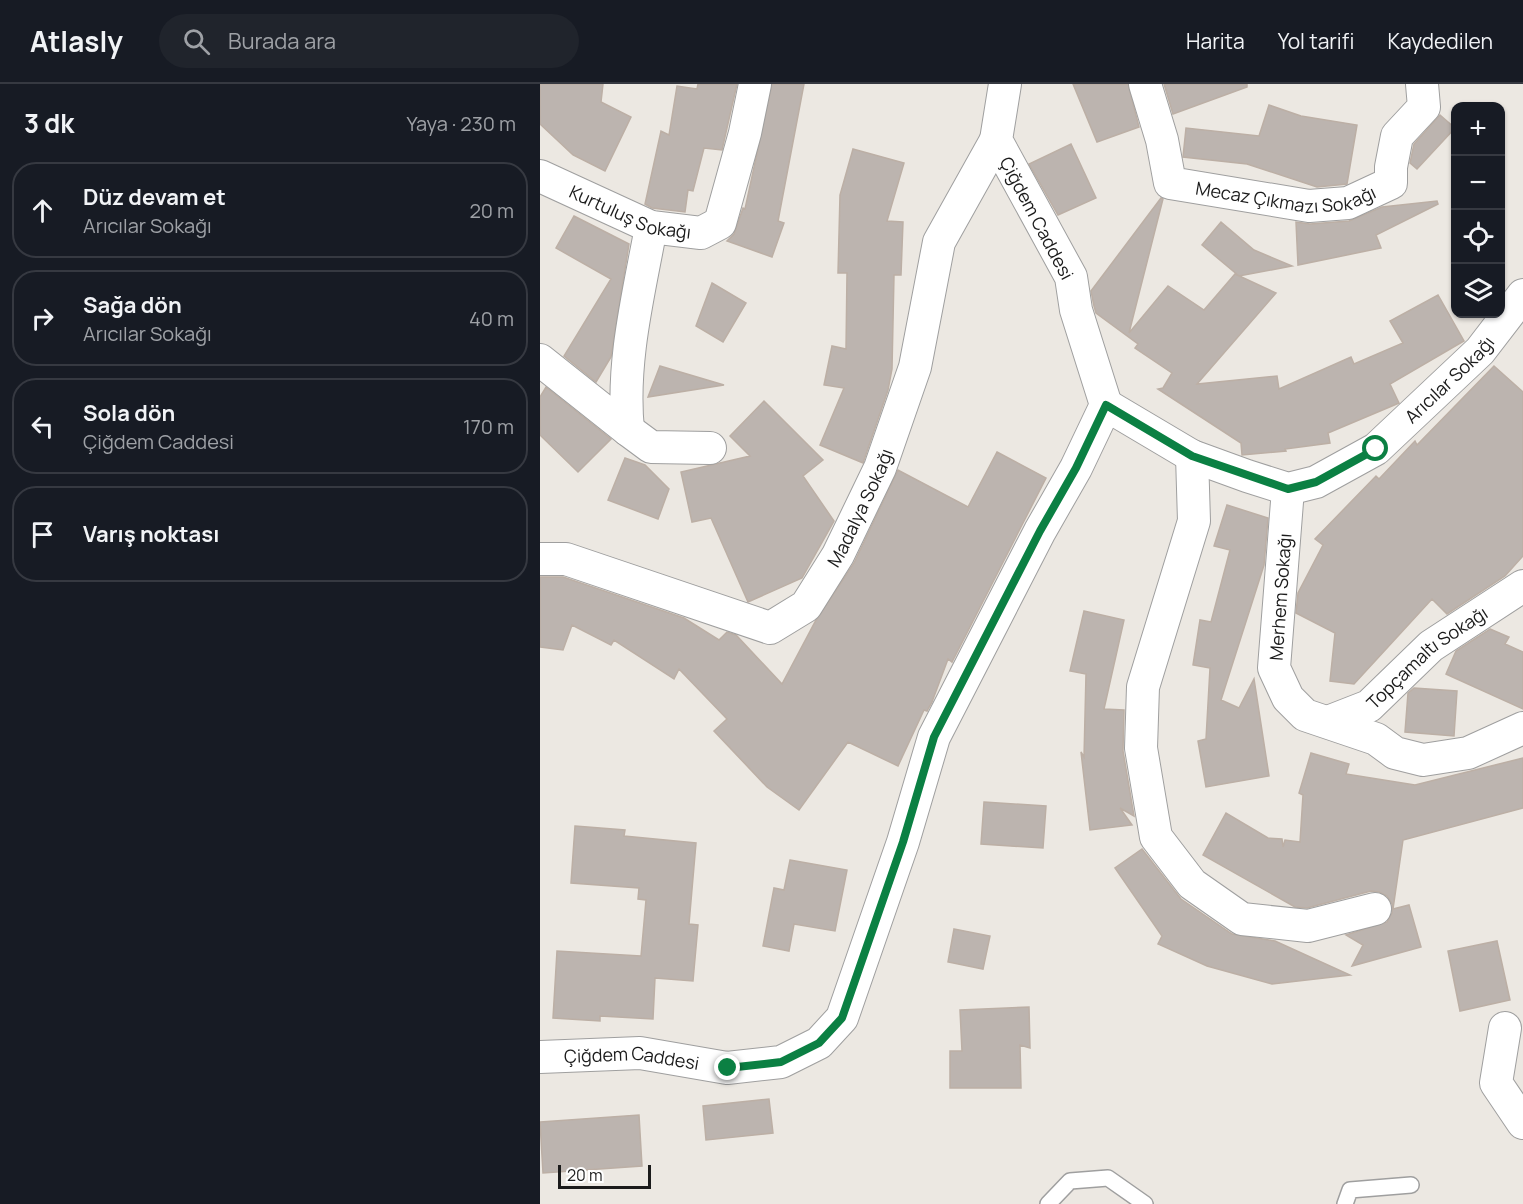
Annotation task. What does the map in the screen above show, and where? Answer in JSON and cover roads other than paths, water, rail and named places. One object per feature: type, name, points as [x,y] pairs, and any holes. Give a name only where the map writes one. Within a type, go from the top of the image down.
[{"type":"street","name":"Kurtuluş Sokağı","points":[[540,176],[651,227],[701,233],[720,224],[745,133],[755,84]]},
{"type":"street","name":"Çiğdem Caddesi","points":[[540,1057],[640,1053],[728,1068],[781,1062],[819,1043],[842,1018],[903,842],[934,737],[1040,531],[1076,468],[1106,405],[1076,310],[1071,277],[996,140],[1005,84]]},
{"type":"street","name":"Mecaz Çıkmazı Sokağı","points":[[1145,84],[1162,140],[1170,183],[1310,206],[1348,203],[1391,183],[1391,167],[1397,136],[1425,107],[1422,84]]},
{"type":"street","name":"Madalya Sokağı","points":[[540,559],[566,559],[770,627],[806,606],[838,555],[880,468],[915,367],[939,242],[996,140]]},
{"type":"street","points":[[628,430],[626,389],[635,312],[651,227]]},
{"type":"street","name":"Arıcılar Sokağı","points":[[1288,489],[1316,482],[1376,449],[1480,351],[1523,295]]},
{"type":"street","points":[[540,360],[651,447],[710,448]]},
{"type":"street","points":[[1106,405],[1192,456],[1288,489]]},
{"type":"street","points":[[1192,456],[1194,521],[1143,687],[1141,748],[1156,837],[1192,884],[1242,919],[1308,926],[1375,909]]},
{"type":"street","name":"Merhem Sokağı","points":[[1288,489],[1274,668],[1288,698],[1305,715],[1376,739],[1395,753],[1423,760],[1468,753],[1523,728]]},
{"type":"street","name":"Topçamaltı Sokağı","points":[[1328,722],[1368,706],[1431,646],[1523,586]]},
{"type":"street","points":[[1505,1028],[1496,1083],[1523,1123]]},
{"type":"lane","points":[[1048,1204],[1070,1181],[1108,1178],[1145,1204]]},
{"type":"lane","points":[[1345,1204],[1350,1190],[1411,1185]]}]
